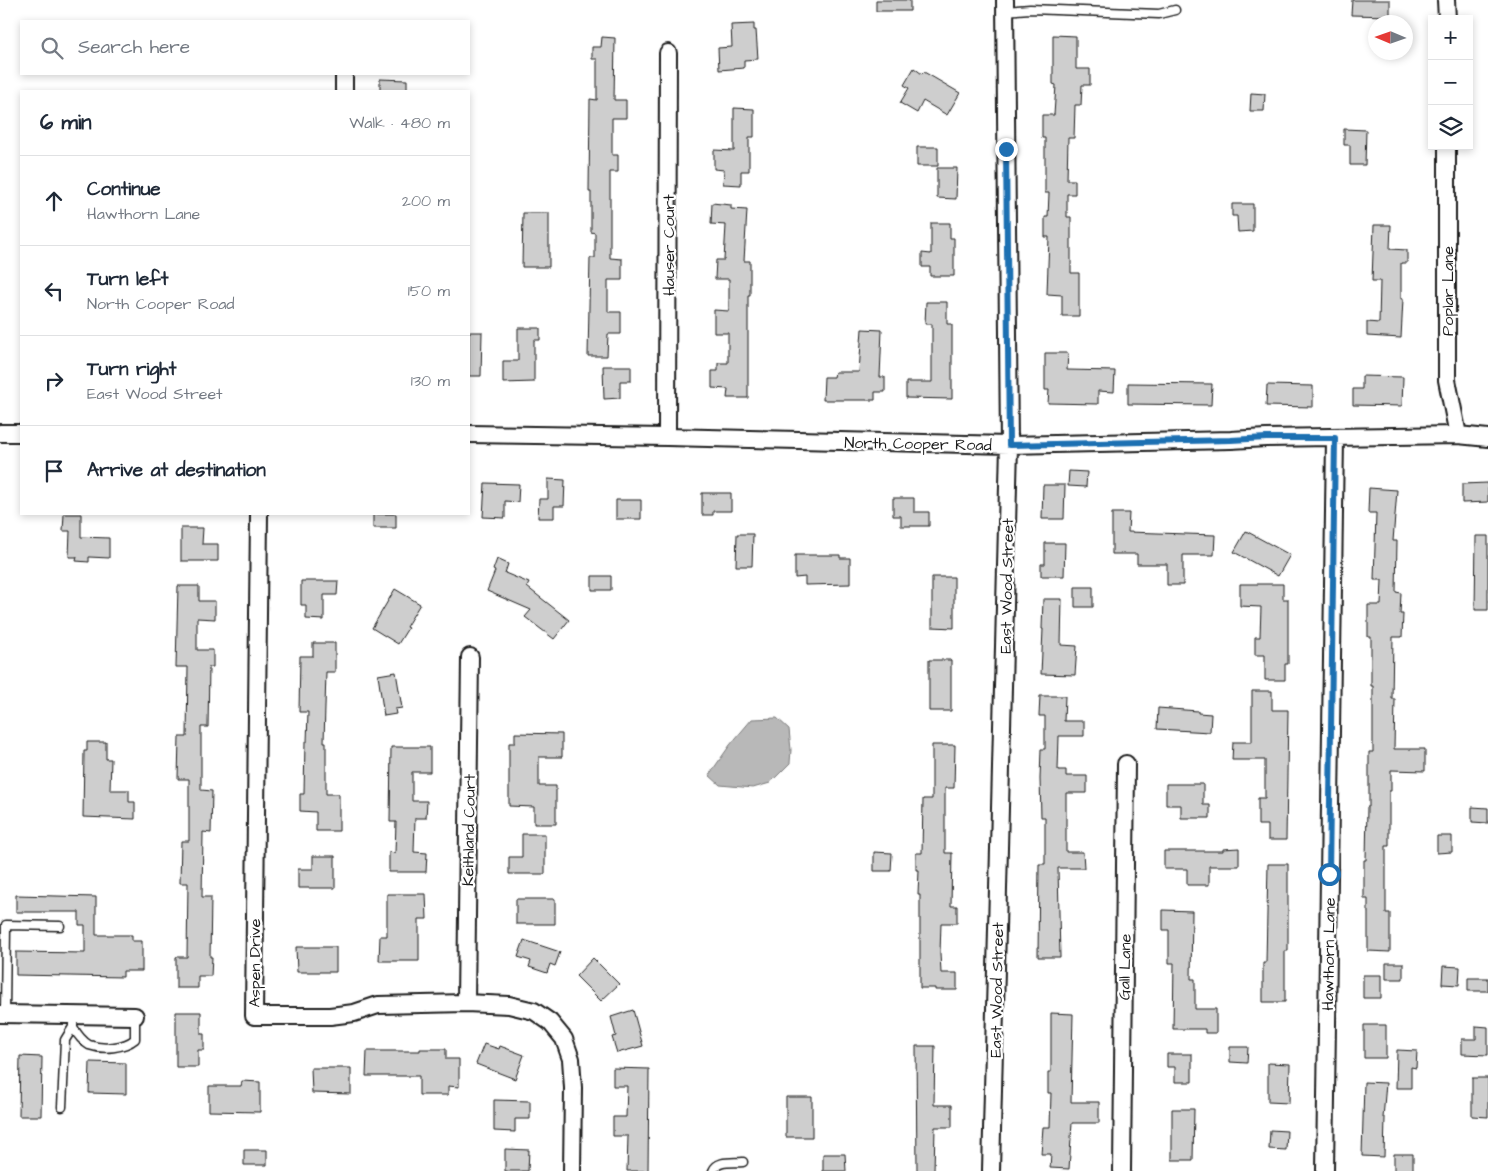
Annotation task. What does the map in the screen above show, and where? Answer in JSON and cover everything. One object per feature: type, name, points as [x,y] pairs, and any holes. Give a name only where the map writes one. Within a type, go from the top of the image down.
[{"type":"street","points":[[1446,0],[1447,15]]},
{"type":"street","name":"East Wood Street","points":[[991,1171],[1009,445],[1005,6]]},
{"type":"street","name":"Hauser Court","points":[[667,437],[668,53]]},
{"type":"street","points":[[344,75],[344,90]]},
{"type":"street","name":"Poplar Lane","points":[[1448,150],[1448,380],[1458,436]]},
{"type":"street","points":[[0,433],[20,433]]},
{"type":"street","name":"North Cooper Road","points":[[470,434],[1009,445],[1266,438],[1458,436],[1488,438]]},
{"type":"street","name":"Hawthorn Lane","points":[[1325,1171],[1335,438]]},
{"type":"street","name":"Aspen Drive","points":[[259,515],[254,1016],[330,1016],[354,1013],[378,1005],[509,1005],[534,1011],[550,1022],[564,1038],[571,1059],[573,1088],[572,1171]]},
{"type":"street","name":"Keithland Court","points":[[466,1004],[470,657]]},
{"type":"street","name":"Gall Lane","points":[[1122,1171],[1126,764]]},
{"type":"street","points":[[3,1014],[73,1021],[135,1016]]},
{"type":"lane","points":[[1005,6],[1030,9],[1159,14],[1175,10]]},
{"type":"lane","points":[[3,1014],[3,925],[60,926]]},
{"type":"lane","points":[[73,1021],[82,1040],[88,1044],[105,1047],[121,1046],[135,1039],[135,1016]]},
{"type":"lane","points":[[62,1107],[65,1040],[73,1021]]},
{"type":"lane","points":[[713,1171],[719,1163],[743,1162]]},
{"type":"shaded area","points":[[777,718],[789,729],[790,763],[770,783],[753,788],[720,785],[709,775],[730,745],[752,719]]},
{"type":"building","points":[[876,0],[910,0],[910,11],[876,11]]},
{"type":"building","points":[[1352,0],[1390,0],[1390,15],[1351,15]]},
{"type":"building","points":[[754,24],[758,59],[744,60],[744,68],[719,70],[718,48],[732,47],[731,25]]},
{"type":"building","points":[[1053,35],[1076,36],[1076,69],[1090,69],[1090,85],[1082,85],[1081,105],[1075,105],[1074,138],[1068,138],[1067,180],[1075,180],[1075,194],[1067,194],[1067,217],[1071,217],[1071,273],[1079,273],[1079,316],[1062,316],[1062,295],[1047,294],[1049,237],[1045,237],[1045,217],[1048,217],[1049,193],[1045,193],[1045,138],[1042,138],[1042,115],[1054,115],[1056,85],[1053,84]]},
{"type":"building","points":[[602,37],[615,38],[614,100],[626,100],[626,118],[612,118],[612,155],[618,155],[618,172],[610,172],[610,258],[622,259],[622,280],[608,280],[608,312],[621,312],[621,334],[608,334],[607,356],[588,356],[590,258],[595,258],[595,233],[591,232],[591,192],[589,192],[590,99],[597,100],[597,59],[592,59],[592,47],[601,47]]},
{"type":"building","points":[[914,68],[960,93],[947,115],[923,101],[917,113],[900,103],[909,88],[904,85]]},
{"type":"building","points":[[380,79],[407,80],[407,90],[380,90]]},
{"type":"building","points":[[1251,93],[1265,94],[1264,111],[1250,111]]},
{"type":"building","points":[[734,108],[754,109],[754,137],[749,137],[749,171],[741,171],[741,185],[723,184],[724,170],[714,169],[714,150],[734,151]]},
{"type":"building","points":[[1344,129],[1366,130],[1365,165],[1350,165],[1350,145],[1344,145]]},
{"type":"building","points":[[917,147],[938,147],[938,166],[917,166]]},
{"type":"building","points":[[937,168],[957,168],[956,199],[937,198]]},
{"type":"building","points":[[712,203],[731,205],[731,209],[747,210],[744,261],[750,261],[750,295],[748,295],[748,398],[727,398],[728,389],[712,388],[712,371],[718,371],[718,363],[728,363],[728,333],[714,333],[714,310],[729,311],[729,279],[715,279],[716,260],[724,260],[726,225],[711,224]]},
{"type":"building","points":[[1232,204],[1253,204],[1253,231],[1238,232],[1237,216],[1232,216]]},
{"type":"building","points":[[523,213],[549,213],[549,267],[522,267]]},
{"type":"building","points":[[931,223],[950,223],[950,238],[954,238],[954,276],[930,276],[930,267],[922,267],[922,253],[931,254]]},
{"type":"building","points":[[1374,225],[1391,225],[1390,249],[1407,250],[1407,263],[1401,263],[1401,299],[1403,299],[1401,338],[1367,336],[1367,322],[1379,323],[1380,281],[1372,281]]},
{"type":"building","points":[[926,302],[947,302],[947,324],[952,324],[952,399],[906,398],[906,382],[932,382],[932,324],[925,324]]},
{"type":"building","points":[[518,328],[540,328],[540,340],[534,340],[534,382],[503,383],[503,361],[518,361]]},
{"type":"building","points":[[862,329],[882,330],[880,377],[885,377],[885,392],[875,392],[875,400],[823,400],[824,377],[834,377],[835,372],[859,372]]},
{"type":"building","points":[[470,332],[482,332],[481,376],[470,376]]},
{"type":"building","points":[[1045,353],[1068,353],[1067,370],[1115,371],[1114,392],[1098,391],[1098,404],[1048,403],[1049,390],[1045,390]]},
{"type":"building","points":[[603,366],[631,366],[631,381],[620,381],[620,398],[604,399]]},
{"type":"building","points":[[1362,376],[1403,377],[1402,406],[1353,405],[1353,389],[1362,389]]},
{"type":"building","points":[[1128,383],[1212,384],[1211,405],[1128,404]]},
{"type":"building","points":[[1267,385],[1313,386],[1313,407],[1266,406]]},
{"type":"building","points":[[1069,471],[1087,472],[1086,487],[1068,486]]},
{"type":"building","points":[[548,479],[565,480],[564,506],[554,506],[554,518],[538,518],[539,499],[548,499]]},
{"type":"building","points":[[485,483],[519,484],[518,502],[505,501],[505,518],[483,517]]},
{"type":"building","points":[[1488,483],[1488,502],[1462,503],[1462,484]]},
{"type":"building","points":[[1043,485],[1065,485],[1064,519],[1042,519]]},
{"type":"building","points":[[1369,488],[1397,490],[1393,541],[1397,541],[1396,592],[1401,593],[1400,614],[1403,614],[1402,637],[1393,637],[1392,699],[1395,699],[1394,749],[1425,749],[1425,771],[1391,770],[1389,846],[1386,846],[1386,913],[1390,913],[1390,952],[1368,951],[1368,899],[1364,899],[1364,860],[1366,860],[1367,807],[1369,807],[1369,752],[1373,752],[1373,686],[1371,686],[1371,637],[1368,637],[1368,605],[1381,605],[1382,580],[1374,580],[1376,513],[1368,513]]},
{"type":"building","points":[[702,493],[731,493],[731,511],[713,511],[713,515],[702,515]]},
{"type":"building","points":[[893,498],[914,498],[914,512],[929,512],[929,526],[901,526],[901,516],[893,516]]},
{"type":"building","points":[[616,500],[641,500],[641,519],[616,519]]},
{"type":"building","points":[[1112,513],[1129,513],[1128,532],[1215,535],[1214,555],[1183,555],[1183,585],[1167,585],[1167,564],[1137,564],[1137,554],[1112,554]]},
{"type":"building","points":[[64,515],[81,515],[81,537],[109,538],[109,558],[89,557],[89,562],[76,561],[77,557],[69,557],[70,531],[63,531]]},
{"type":"building","points":[[373,515],[396,515],[396,528],[373,528]]},
{"type":"building","points":[[181,528],[203,528],[202,544],[218,544],[218,561],[181,561]]},
{"type":"building","points":[[1246,531],[1290,555],[1278,576],[1234,552]]},
{"type":"building","points":[[737,534],[753,534],[752,566],[736,566]]},
{"type":"building","points":[[1476,536],[1488,536],[1488,610],[1475,610]]},
{"type":"building","points":[[1045,543],[1065,543],[1064,576],[1041,576],[1041,564],[1045,564]]},
{"type":"building","points":[[795,555],[840,555],[840,558],[850,558],[850,584],[805,585],[805,577],[795,578]]},
{"type":"building","points":[[497,559],[508,564],[505,573],[529,583],[527,587],[569,620],[554,639],[525,617],[531,610],[487,591],[495,571],[493,570]]},
{"type":"building","points":[[592,576],[611,576],[611,590],[592,590]]},
{"type":"building","points":[[932,577],[954,577],[954,628],[932,627]]},
{"type":"building","points":[[301,581],[338,581],[337,595],[324,595],[324,620],[306,619],[306,605],[301,605]]},
{"type":"building","points":[[1240,584],[1283,584],[1283,599],[1288,599],[1288,664],[1285,664],[1285,680],[1265,680],[1265,655],[1255,655],[1255,637],[1260,637],[1261,607],[1240,606]]},
{"type":"building","points":[[178,586],[199,586],[199,601],[215,601],[215,619],[197,618],[197,650],[213,650],[213,667],[209,667],[208,727],[201,727],[201,790],[212,791],[211,833],[203,832],[202,897],[211,897],[210,957],[212,957],[211,976],[198,976],[198,988],[176,988],[176,957],[187,957],[188,883],[180,883],[181,841],[189,841],[189,779],[178,779],[179,737],[187,737],[188,667],[176,667]]},
{"type":"building","points":[[1075,587],[1093,587],[1093,607],[1075,607]]},
{"type":"building","points":[[395,589],[420,604],[398,644],[372,628]]},
{"type":"building","points":[[1043,599],[1062,599],[1061,645],[1077,646],[1075,675],[1041,674]]},
{"type":"building","points":[[313,643],[335,643],[335,672],[326,672],[324,742],[326,742],[326,794],[339,794],[339,831],[316,831],[316,812],[300,811],[300,794],[304,794],[305,742],[307,742],[308,712],[299,712],[300,656],[313,656]]},
{"type":"building","points":[[929,660],[951,660],[951,711],[929,711]]},
{"type":"building","points":[[396,672],[402,708],[395,709],[396,714],[384,716],[378,675]]},
{"type":"building","points":[[1252,691],[1272,691],[1272,710],[1288,710],[1286,840],[1268,840],[1268,825],[1258,825],[1258,798],[1265,798],[1265,760],[1232,760],[1233,742],[1252,742]]},
{"type":"building","points":[[1040,696],[1065,696],[1064,721],[1084,721],[1084,736],[1059,736],[1058,770],[1066,770],[1066,776],[1087,776],[1087,793],[1066,793],[1066,852],[1083,852],[1084,868],[1058,868],[1060,957],[1038,957],[1039,864],[1045,864],[1045,817],[1041,817],[1040,779],[1041,749],[1045,749],[1045,716],[1039,716]]},
{"type":"building","points":[[1158,708],[1198,711],[1198,713],[1211,714],[1210,732],[1157,729]]},
{"type":"building","points":[[515,733],[562,734],[562,757],[539,757],[539,786],[556,786],[556,824],[534,824],[534,807],[509,806],[509,743],[515,743]]},
{"type":"building","points":[[87,742],[106,742],[106,759],[111,759],[110,790],[129,790],[129,802],[135,802],[135,819],[83,817],[84,751],[87,751]]},
{"type":"building","points":[[932,745],[955,745],[954,788],[945,788],[945,853],[952,853],[951,906],[957,906],[957,923],[941,923],[940,953],[941,973],[957,973],[957,990],[920,988],[920,895],[918,895],[919,870],[916,870],[916,853],[922,853],[923,799],[932,799]]},
{"type":"building","points":[[391,747],[430,747],[430,772],[412,772],[412,801],[427,801],[426,818],[415,818],[414,852],[427,853],[426,872],[389,872],[389,852],[395,853],[396,822],[390,822]]},
{"type":"building","points":[[1166,784],[1203,784],[1203,805],[1210,805],[1210,818],[1181,818],[1181,805],[1166,805]]},
{"type":"building","points":[[1472,807],[1488,808],[1488,823],[1472,822]]},
{"type":"building","points":[[522,834],[545,834],[545,874],[509,874],[509,857],[522,857]]},
{"type":"building","points":[[1437,836],[1452,836],[1452,852],[1437,853]]},
{"type":"building","points":[[1239,848],[1239,866],[1209,866],[1209,885],[1187,885],[1187,869],[1164,869],[1164,851],[1223,851],[1223,849]]},
{"type":"building","points":[[874,852],[892,853],[891,871],[874,871]]},
{"type":"building","points":[[313,856],[335,856],[335,888],[298,888],[298,869],[313,869]]},
{"type":"building","points":[[1268,864],[1288,864],[1288,951],[1285,951],[1285,1002],[1263,1002],[1263,963],[1266,963]]},
{"type":"building","points":[[387,894],[426,894],[427,919],[419,919],[419,961],[379,961],[380,936],[387,936]]},
{"type":"building","points":[[16,895],[96,897],[96,935],[132,935],[132,941],[142,941],[142,971],[123,971],[123,977],[16,975],[16,952],[85,953],[85,925],[79,925],[79,912],[16,912]]},
{"type":"building","points":[[516,899],[555,899],[555,924],[516,924]]},
{"type":"building","points":[[1163,910],[1192,911],[1191,979],[1195,979],[1195,1009],[1216,1009],[1216,1033],[1205,1033],[1205,1029],[1173,1029],[1174,963],[1169,963],[1169,930],[1163,930]]},
{"type":"building","points":[[524,940],[560,952],[555,966],[550,964],[547,973],[529,967],[531,961],[518,957]]},
{"type":"building","points":[[296,947],[336,947],[336,972],[297,972]]},
{"type":"building","points":[[593,958],[619,984],[601,1001],[576,976]]},
{"type":"building","points":[[1386,963],[1403,963],[1403,979],[1386,979]]},
{"type":"building","points":[[1443,966],[1460,967],[1459,985],[1442,984]]},
{"type":"building","points":[[1363,975],[1381,975],[1381,998],[1363,998]]},
{"type":"building","points":[[1468,978],[1488,978],[1488,991],[1468,991]]},
{"type":"building","points":[[633,1010],[643,1046],[617,1053],[612,1037],[616,1036],[611,1017]]},
{"type":"building","points":[[176,1012],[201,1012],[201,1034],[204,1034],[204,1050],[198,1050],[198,1067],[176,1067]]},
{"type":"building","points":[[1051,1013],[1073,1014],[1071,1102],[1099,1102],[1099,1123],[1072,1123],[1069,1169],[1050,1168],[1051,1154],[1041,1154],[1043,1127],[1050,1127],[1051,1093],[1048,1093],[1048,1072],[1051,1072]]},
{"type":"building","points":[[1364,1025],[1386,1025],[1386,1058],[1364,1058]]},
{"type":"building","points":[[1476,1026],[1488,1027],[1488,1055],[1462,1054],[1462,1039],[1476,1039]]},
{"type":"building","points":[[484,1044],[499,1049],[500,1046],[524,1055],[515,1079],[476,1064]]},
{"type":"building","points":[[916,1046],[935,1046],[934,1105],[952,1105],[952,1127],[935,1127],[934,1171],[917,1171]]},
{"type":"building","points":[[1230,1047],[1248,1047],[1247,1063],[1230,1062]]},
{"type":"building","points":[[420,1049],[446,1049],[446,1059],[459,1059],[459,1087],[448,1086],[448,1095],[419,1095],[419,1076],[366,1076],[367,1051],[420,1051]]},
{"type":"building","points":[[1397,1050],[1417,1051],[1416,1068],[1411,1067],[1411,1088],[1396,1088]]},
{"type":"building","points":[[1167,1054],[1192,1054],[1192,1082],[1175,1082],[1175,1067],[1167,1067]]},
{"type":"building","points":[[20,1056],[42,1057],[41,1116],[19,1116]]},
{"type":"building","points":[[90,1062],[126,1063],[126,1094],[89,1093]]},
{"type":"building","points":[[1268,1063],[1290,1064],[1289,1103],[1268,1102]]},
{"type":"building","points":[[311,1068],[351,1068],[351,1094],[312,1093]]},
{"type":"building","points":[[613,1068],[649,1069],[648,1171],[627,1171],[628,1136],[613,1136],[613,1117],[626,1117],[627,1086],[613,1086]]},
{"type":"building","points":[[1472,1078],[1488,1078],[1488,1117],[1472,1116]]},
{"type":"building","points":[[242,1081],[260,1082],[260,1112],[209,1111],[209,1086],[241,1086]]},
{"type":"building","points":[[1364,1082],[1386,1083],[1383,1118],[1385,1118],[1384,1157],[1362,1156]]},
{"type":"building","points":[[786,1097],[812,1097],[812,1137],[786,1137]]},
{"type":"building","points":[[494,1100],[530,1101],[530,1119],[515,1119],[515,1132],[494,1131]]},
{"type":"building","points":[[1172,1109],[1194,1109],[1193,1160],[1172,1160]]},
{"type":"building","points":[[1270,1130],[1287,1131],[1286,1150],[1269,1149]]},
{"type":"building","points":[[505,1149],[529,1150],[528,1171],[505,1171]]},
{"type":"building","points":[[244,1150],[267,1150],[267,1165],[244,1165]]},
{"type":"building","points":[[823,1154],[845,1154],[846,1171],[823,1171]]},
{"type":"building","points":[[1394,1154],[1413,1154],[1413,1171],[1394,1171]]},
{"type":"route","points":[[1006,149],[1009,445],[1335,438],[1329,874]]}]
